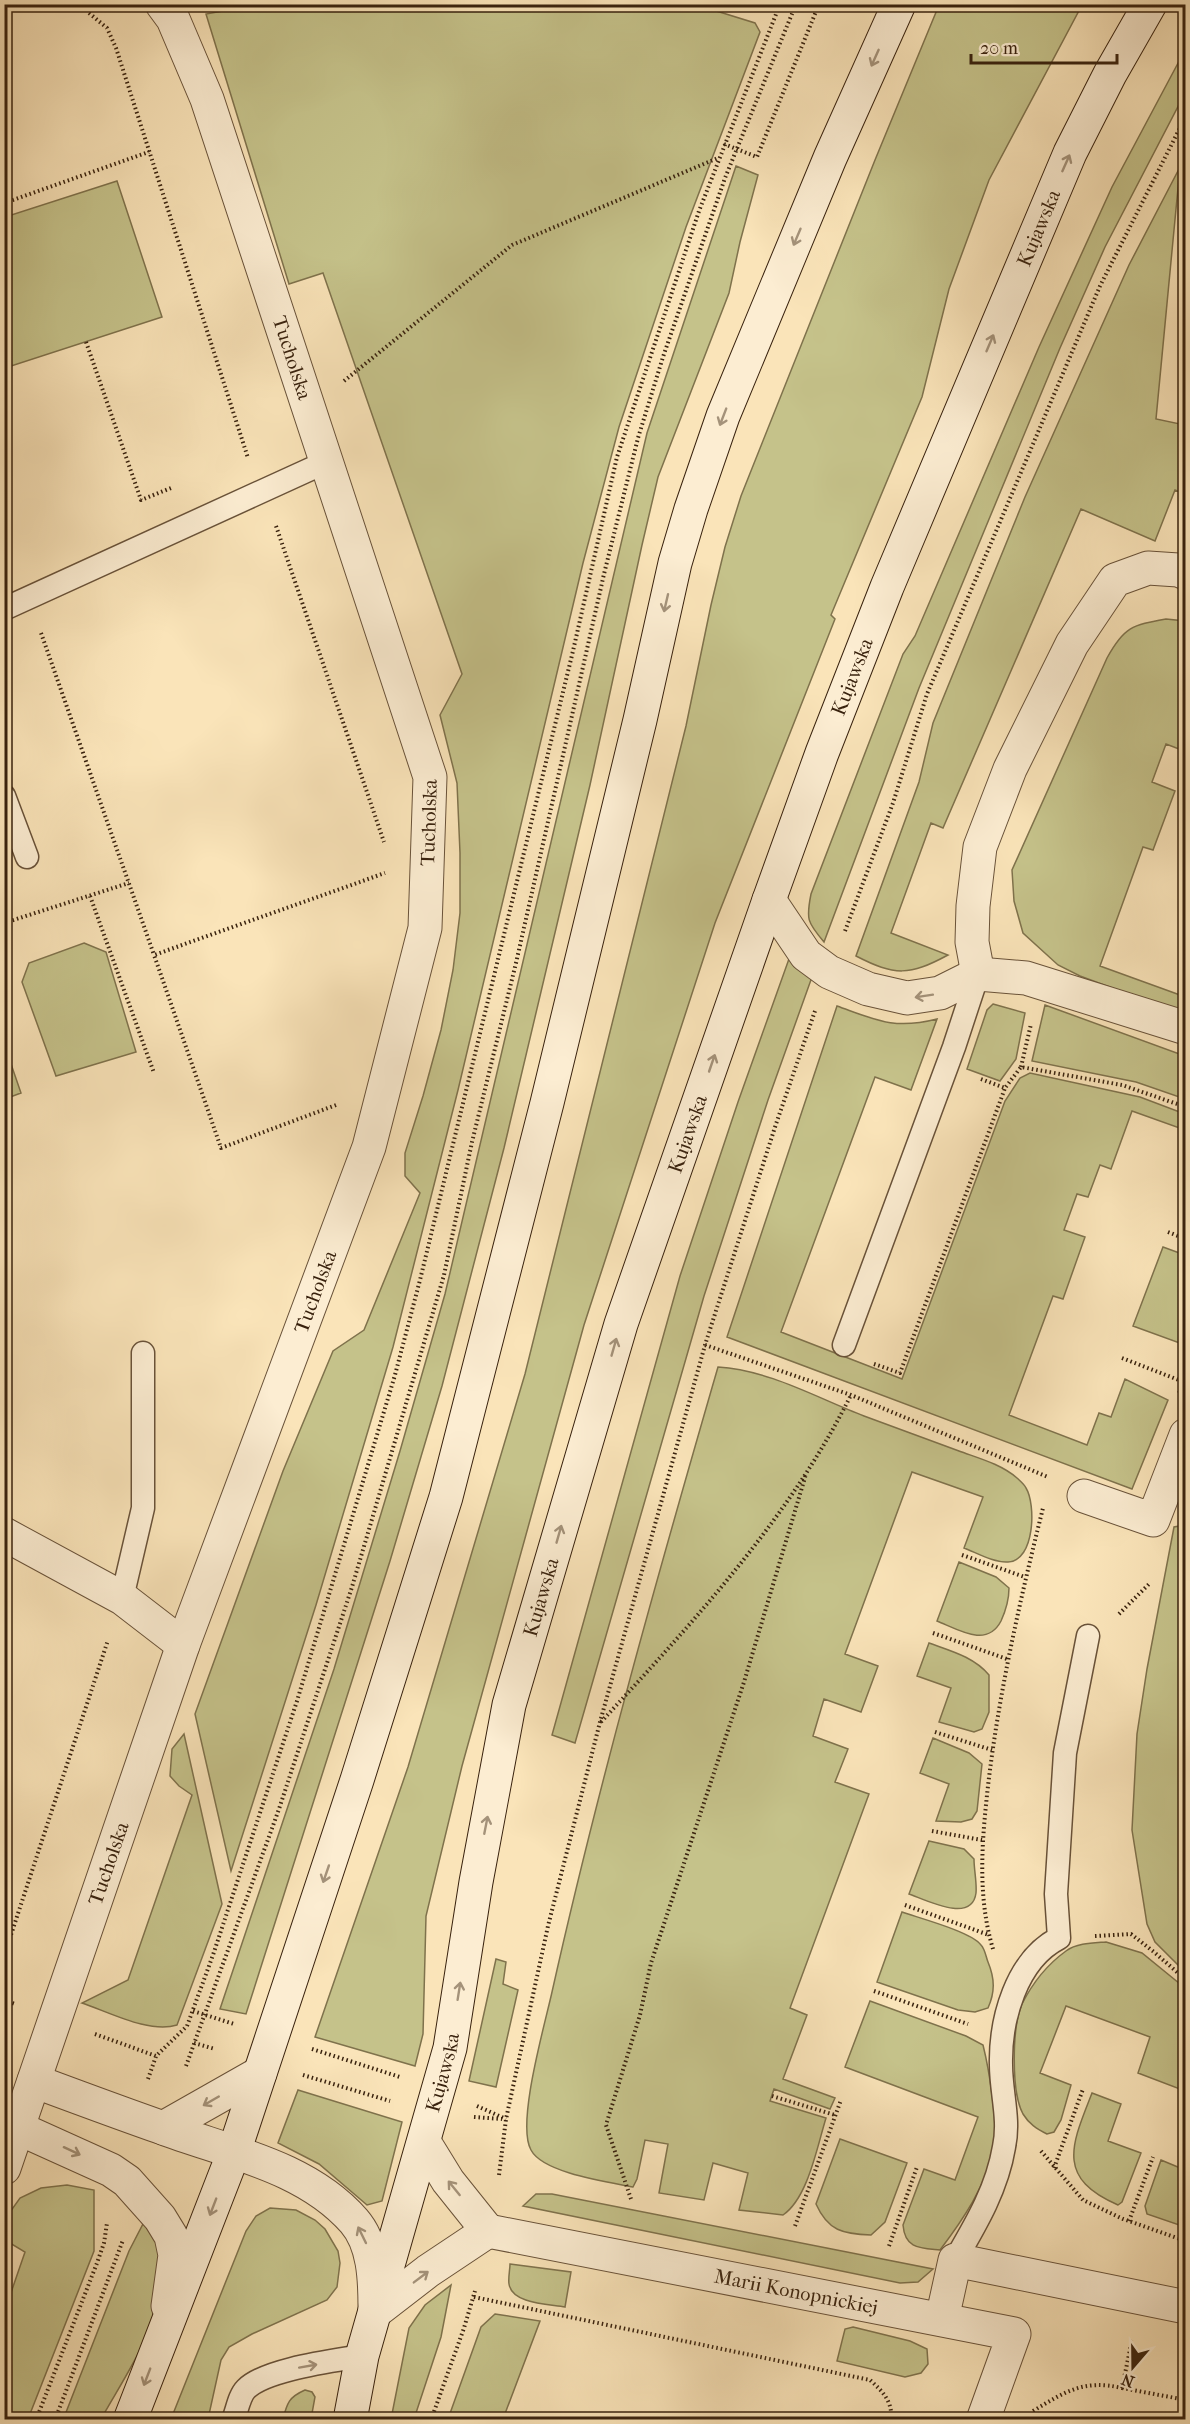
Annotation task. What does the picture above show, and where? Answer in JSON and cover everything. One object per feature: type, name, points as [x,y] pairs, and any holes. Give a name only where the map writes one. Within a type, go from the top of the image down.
[{"type":"street","name":"Tucholska","points":[[4,2168],[183,1645],[369,1147],[425,928],[430,777],[207,99],[173,19],[162,4]]},
{"type":"street","points":[[130,2420],[234,2152],[357,1780],[446,1497],[547,1103],[640,720],[675,563],[691,509],[732,394],[830,158],[899,4]]},
{"type":"street","name":"Kujawska","points":[[350,2420],[362,2356],[450,2049],[476,1882],[509,1705],[621,1324],[822,753],[887,587],[1070,153],[1150,4]]},
{"type":"street","points":[[978,974],[972,942],[973,906],[981,847],[1010,769],[1072,644],[1115,580],[1148,568],[1178,570],[1185,573]]},
{"type":"street","points":[[769,900],[806,955],[829,972],[868,989],[907,998],[940,993],[978,974],[1026,978],[1185,1028]]},
{"type":"street","points":[[1084,1496],[1153,1520],[1185,1435]]},
{"type":"street","points":[[4,1534],[122,1598],[183,1645]]},
{"type":"street","points":[[163,2128],[264,2057]]},
{"type":"street","points":[[34,2082],[234,2152]]},
{"type":"street","points":[[375,2312],[428,2271],[488,2231],[448,2181],[432,2115]]},
{"type":"street","points":[[18,2128],[111,2170],[127,2181],[160,2218],[171,2236],[175,2255],[163,2335]]},
{"type":"street","name":"Kujawska","points":[[234,2152],[277,2168],[323,2194],[355,2222],[371,2257],[375,2282],[375,2312]]},
{"type":"street","name":"Marii Konopnickiej","points":[[488,2231],[1014,2334],[983,2420]]},
{"type":"street","points":[[942,2319],[956,2260],[1185,2307]]},
{"type":"lane","points":[[4,609],[326,462]]},
{"type":"lane","points":[[4,796],[27,857]]},
{"type":"lane","points":[[844,1345],[947,1066],[978,974]]},
{"type":"lane","points":[[122,1598],[143,1508],[143,1353]]},
{"type":"lane","points":[[956,2260],[989,2198],[1001,2163],[1006,2123],[1001,2067],[1002,2036],[1010,2006],[1026,1967],[1046,1945],[1059,1938],[1056,1894],[1065,1753],[1088,1636]]},
{"type":"lane","points":[[233,2420],[244,2391],[256,2383],[295,2368],[362,2356]]},
{"type":"path","points":[[188,2026],[297,1701],[395,1376],[456,1139],[617,457],[718,158],[780,4]]},
{"type":"path","points":[[163,2128],[279,1809],[352,1587],[441,1286],[472,1142],[516,963],[624,493],[663,357],[737,149],[796,4]]},
{"type":"path","points":[[724,144],[757,157],[819,4]]},
{"type":"path","points":[[89,12],[107,28],[116,48],[248,459],[264,491],[386,848]]},
{"type":"path","points":[[498,2179],[506,2119],[548,1926],[600,1722],[705,1345],[776,1124],[829,972],[893,803],[927,694],[1100,286],[1185,116]]},
{"type":"path","points":[[4,203],[149,152]]},
{"type":"path","points":[[309,410],[512,245],[718,158]]},
{"type":"path","points":[[86,342],[141,500],[173,488]]},
{"type":"path","points":[[28,598],[222,1148],[384,1088]]},
{"type":"path","points":[[154,955],[393,870]]},
{"type":"path","points":[[4,923],[129,883]]},
{"type":"path","points":[[90,896],[154,1073]]},
{"type":"path","points":[[844,1345],[859,1359],[900,1373],[1005,1088],[1021,1067],[1030,1030]]},
{"type":"path","points":[[4,1034],[7,1048],[4,1049]]},
{"type":"path","points":[[947,1066],[1005,1088]]},
{"type":"path","points":[[1021,1067],[1122,1085],[1185,1107]]},
{"type":"path","points":[[1168,1232],[1185,1239]]},
{"type":"path","points":[[705,1345],[850,1395],[1050,1478],[1084,1496]]},
{"type":"path","points":[[1122,1358],[1184,1382]]},
{"type":"path","points":[[600,1722],[700,1614],[806,1474],[831,1434],[850,1395]]},
{"type":"path","points":[[631,2199],[606,2125],[640,2015],[651,1963],[744,1682],[806,1474]]},
{"type":"path","points":[[1010,2006],[989,1935],[984,1901],[982,1840],[992,1750],[1007,1659],[1050,1478]]},
{"type":"path","points":[[962,1555],[1025,1577]]},
{"type":"path","points":[[1088,1636],[1118,1615],[1150,1583]]},
{"type":"path","points":[[4,1956],[122,1598]]},
{"type":"path","points":[[933,1633],[1007,1659]]},
{"type":"path","points":[[935,1732],[992,1750]]},
{"type":"path","points":[[932,1831],[982,1840]]},
{"type":"path","points":[[905,1905],[989,1935]]},
{"type":"path","points":[[1059,1938],[1131,1934],[1185,1980]]},
{"type":"path","points":[[874,1991],[1002,2036]]},
{"type":"path","points":[[193,2011],[205,2014],[264,2057],[432,2115],[506,2119]]},
{"type":"path","points":[[194,2043],[264,2057],[432,2115],[506,2119]]},
{"type":"path","points":[[1054,2169],[1083,2089]]},
{"type":"path","points":[[772,2096],[835,2115]]},
{"type":"path","points":[[795,2226],[841,2100]]},
{"type":"path","points":[[1006,2123],[1033,2140],[1054,2169],[1083,2200],[1129,2221],[1185,2241]]},
{"type":"path","points":[[1129,2221],[1153,2157]]},
{"type":"path","points":[[889,2246],[917,2167]]},
{"type":"path","points":[[55,2420],[104,2295],[139,2194]]},
{"type":"path","points":[[431,2420],[476,2287]]},
{"type":"path","points":[[474,2297],[870,2380],[885,2393],[892,2413],[891,2420]]},
{"type":"path","points":[[1122,2388],[1128,2357]]},
{"type":"path","points":[[1027,2420],[1033,2411],[1069,2389],[1102,2383],[1185,2400]]},
{"type":"shaded area","points":[[262,4],[697,5],[755,23],[760,32],[686,227],[619,427],[583,563],[458,1090],[393,1347],[316,1605],[231,1871],[195,1714],[283,1471],[333,1351],[364,1330],[420,1193],[405,1176],[405,1153],[441,1030],[453,970],[460,913],[457,783],[440,715],[462,674],[323,273],[289,284],[206,14]]},
{"type":"shaded area","points":[[939,5],[1082,5],[989,180],[949,289],[922,397],[831,615],[835,619],[715,923],[584,1325],[462,1766],[426,1916],[423,2034],[415,2066],[315,2037],[408,1767],[525,1374],[686,726],[725,547],[741,496]]},
{"type":"shaded area","points":[[1185,50],[1185,93],[1105,247],[1060,348],[919,688],[824,942],[809,920],[811,894],[903,654],[915,636],[1039,347],[1112,187]]},
{"type":"shaded area","points":[[736,166],[758,175],[729,293],[658,477],[590,785],[504,1148],[442,1386],[390,1561],[246,2014],[220,2009],[334,1669],[445,1294],[647,433]]},
{"type":"shaded area","points":[[1180,167],[1156,419],[1185,425],[1185,494],[1175,490],[1155,541],[1081,509],[943,828],[931,823],[891,933],[948,955],[912,970],[892,970],[870,963],[856,956],[919,782],[933,723],[1025,497],[1129,265]]},
{"type":"shaded area","points":[[117,181],[162,317],[5,368],[5,217]]},
{"type":"shaded area","points":[[1166,619],[1185,621],[1185,729],[1179,749],[1166,744],[1152,782],[1175,791],[1153,850],[1143,847],[1100,966],[1180,995],[1185,981],[1185,1015],[1080,976],[1058,965],[1023,933],[1014,901],[1012,870],[1113,648],[1130,629]]},
{"type":"shaded area","points":[[84,943],[106,952],[136,1052],[56,1076],[22,982],[29,963]]},
{"type":"shaded area","points":[[790,956],[812,977],[768,1100],[704,1296],[575,1743],[552,1735],[680,1276]]},
{"type":"shaded area","points":[[993,1004],[1025,1013],[1016,1059],[1000,1081],[967,1069],[987,1010]]},
{"type":"shaded area","points":[[1045,1005],[1185,1056],[1185,1099],[1136,1082],[1032,1061]]},
{"type":"shaded area","points":[[837,1006],[886,1022],[909,1024],[937,1019],[911,1090],[875,1077],[781,1332],[902,1379],[1005,1101],[1020,1078],[1030,1073],[1140,1097],[1185,1114],[1185,1130],[1132,1111],[1111,1169],[1100,1165],[1088,1197],[1077,1194],[1064,1230],[1085,1237],[1063,1299],[1053,1296],[1009,1415],[1087,1445],[1099,1413],[1111,1417],[1125,1379],[1168,1400],[1132,1489],[727,1337]]},
{"type":"shaded area","points":[[11,1064],[21,1093],[5,1099],[5,1067]]},
{"type":"shaded area","points":[[1163,1247],[1185,1255],[1185,1345],[1133,1326]]},
{"type":"shaded area","points":[[718,1367],[756,1373],[774,1379],[864,1416],[997,1465],[1011,1473],[1026,1488],[1032,1518],[1028,1542],[1024,1552],[1017,1559],[1003,1562],[991,1559],[964,1548],[983,1497],[912,1472],[845,1654],[878,1666],[861,1712],[824,1699],[813,1736],[848,1749],[835,1782],[869,1794],[790,2008],[807,2015],[783,2079],[835,2098],[830,2109],[774,2089],[770,2101],[826,2118],[805,2184],[792,2207],[783,2215],[739,2210],[748,2173],[713,2163],[704,2200],[659,2193],[668,2144],[645,2140],[637,2179],[633,2187],[577,2175],[548,2165],[531,2150],[527,2137],[533,2073],[589,1835]]},
{"type":"shaded area","points":[[1186,1525],[1185,1972],[1155,1942],[1147,1924],[1132,1830],[1137,1734],[1147,1669],[1174,1527]]},
{"type":"shaded area","points":[[959,1562],[996,1577],[1009,1588],[1007,1605],[1001,1621],[988,1634],[963,1632],[937,1621]]},
{"type":"shaded area","points":[[929,1643],[969,1659],[989,1675],[989,1712],[982,1729],[974,1732],[939,1722],[951,1688],[917,1676]]},
{"type":"shaded area","points":[[184,1734],[222,1904],[177,2025],[155,2027],[130,2021],[82,2003],[128,1980],[192,1795],[170,1776],[172,1749]]},
{"type":"shaded area","points":[[933,1738],[969,1753],[982,1764],[977,1811],[972,1819],[961,1822],[936,1821],[949,1784],[920,1773]]},
{"type":"shaded area","points":[[929,1841],[964,1849],[974,1859],[976,1893],[973,1902],[966,1907],[958,1909],[947,1907],[909,1894]]},
{"type":"shaded area","points":[[902,1912],[957,1930],[981,1945],[993,1980],[993,1991],[988,2008],[975,2012],[958,2010],[877,1982]]},
{"type":"shaded area","points":[[1106,1942],[1142,1953],[1185,1988],[1185,2091],[1138,2073],[1150,2037],[1066,2006],[1040,2073],[1071,2085],[1061,2120],[1054,2132],[1047,2134],[1028,2121],[1019,2104],[1016,2091],[1014,2059],[1016,2028],[1022,2004],[1036,1982],[1059,1956],[1075,1946]]},
{"type":"shaded area","points":[[496,1959],[506,1962],[503,1984],[518,1990],[496,2087],[469,2081]]},
{"type":"shaded area","points":[[870,2001],[966,2036],[983,2045],[994,2111],[994,2147],[980,2189],[940,2250],[920,2248],[910,2243],[904,2233],[903,2225],[924,2169],[955,2180],[978,2117],[845,2067]]},
{"type":"shaded area","points":[[298,2090],[402,2122],[382,2201],[367,2205],[319,2164],[278,2143]]},
{"type":"shaded area","points":[[1092,2093],[1121,2104],[1108,2141],[1141,2153],[1122,2202],[1118,2205],[1098,2195],[1085,2183],[1077,2171],[1074,2158],[1075,2144]]},
{"type":"shaded area","points":[[840,2139],[907,2163],[885,2222],[871,2235],[852,2234],[837,2229],[826,2220],[816,2204]]},
{"type":"shaded area","points":[[1161,2160],[1185,2170],[1181,2187],[1185,2189],[1185,2227],[1147,2214],[1145,2206]]},
{"type":"shaded area","points":[[67,2185],[94,2190],[94,2251],[28,2419],[5,2419],[5,2310],[25,2252],[5,2240],[5,2219],[20,2198],[41,2188]]},
{"type":"shaded area","points":[[536,2194],[552,2194],[933,2269],[918,2282],[900,2283],[523,2206]]},
{"type":"shaded area","points":[[270,2208],[296,2210],[315,2220],[325,2229],[338,2251],[340,2263],[337,2287],[327,2300],[229,2347],[221,2360],[208,2419],[171,2419],[246,2231],[256,2216]]},
{"type":"shaded area","points":[[145,2220],[155,2238],[164,2265],[162,2291],[150,2329],[101,2419],[63,2420],[129,2251]]},
{"type":"shaded area","points":[[510,2264],[571,2272],[565,2307],[532,2302],[517,2296],[509,2284]]},
{"type":"shaded area","points":[[451,2285],[441,2337],[414,2419],[391,2419],[409,2328],[425,2305]]},
{"type":"shaded area","points":[[495,2314],[540,2321],[503,2419],[448,2419],[481,2327]]},
{"type":"shaded area","points":[[853,2327],[910,2341],[927,2349],[928,2364],[921,2373],[905,2377],[837,2361],[845,2329]]},
{"type":"shaded area","points":[[305,2390],[312,2392],[315,2397],[311,2419],[283,2419],[289,2401]]}]
